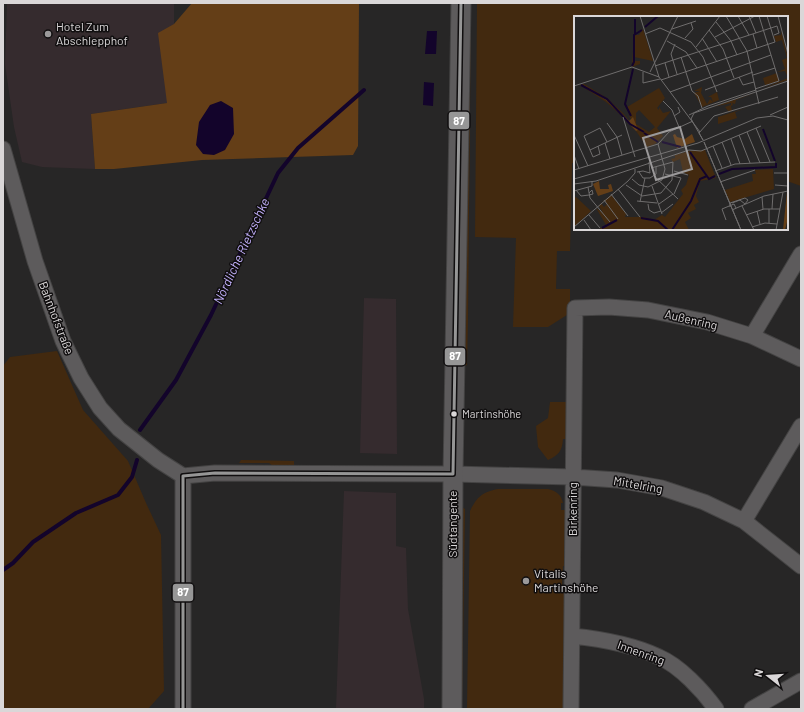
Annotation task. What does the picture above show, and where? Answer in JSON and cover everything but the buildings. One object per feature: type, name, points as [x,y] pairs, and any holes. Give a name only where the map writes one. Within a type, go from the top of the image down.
[{"type":"street","name":"Südtangente","points":[[452,709],[453,474],[461,3]]},
{"type":"street","name":"Bahnhofstraße","points":[[3,149],[36,261],[60,335],[82,378],[100,408],[119,429],[158,460],[183,476]]},
{"type":"street","points":[[752,336],[801,254]]},
{"type":"street","name":"Außenring","points":[[575,308],[609,307],[648,310],[707,322],[752,336],[801,359]]},
{"type":"street","name":"Birkenring","points":[[571,709],[575,308]]},
{"type":"street","points":[[744,521],[801,426]]},
{"type":"street","name":"Mittelring","points":[[183,476],[215,473],[453,474],[573,477],[617,480],[662,488],[704,502],[744,521],[801,566]]},
{"type":"street","points":[[183,476],[183,709]]},
{"type":"street","name":"Innenring","points":[[572,636],[594,638],[616,643],[660,657],[677,668],[692,682],[716,709]]},
{"type":"street","points":[[752,709],[801,681]]},
{"type":"shaded area","points":[[7,3],[174,3],[174,24],[167,103],[91,114],[95,169],[42,167],[22,162],[14,127],[5,64]]},
{"type":"shaded area","points":[[192,3],[359,3],[358,146],[353,155],[202,160],[114,169],[95,169],[91,114],[167,103],[158,33],[174,24]]},
{"type":"shaded area","points":[[468,3],[471,3],[468,321],[467,365],[463,366]]},
{"type":"shaded area","points":[[477,3],[801,3],[801,186],[788,181],[788,16],[574,16],[574,163],[572,163],[570,251],[557,251],[556,289],[570,289],[570,313],[548,327],[513,327],[516,238],[475,237]]},
{"type":"shaded area","points":[[427,31],[437,31],[436,54],[425,54]]},
{"type":"shaded area","points":[[424,82],[434,83],[433,106],[423,105]]},
{"type":"shaded area","points":[[221,101],[233,108],[234,134],[225,150],[214,155],[203,154],[196,145],[199,122],[210,105]]},
{"type":"shaded area","points":[[364,298],[396,299],[397,454],[360,453]]},
{"type":"shaded area","points":[[57,351],[83,410],[128,461],[161,535],[164,691],[148,709],[3,709],[3,366],[10,357]]},
{"type":"shaded area","points":[[550,402],[569,402],[568,439],[563,439],[562,447],[559,452],[548,460],[538,447],[536,426],[548,418]]},
{"type":"shaded area","points":[[241,460],[294,461],[294,468],[273,466],[269,463],[239,463]]},
{"type":"shaded area","points":[[498,489],[548,489],[558,493],[563,503],[561,503],[561,510],[567,510],[566,566],[563,566],[562,585],[566,585],[564,709],[467,709],[470,511],[475,502],[481,496]]},
{"type":"shaded area","points":[[344,491],[396,493],[396,546],[406,548],[408,609],[424,699],[424,709],[336,709]]},
{"type":"shaded area","points":[[462,507],[465,509],[462,709],[459,709]]},
{"type":"waterway","name":"Nördliche Rietzschke","points":[[140,430],[176,380],[211,315],[278,173],[298,148],[364,90]]},
{"type":"waterway","name":"Nördliche Rietzschke","points":[[3,570],[13,563],[33,542],[76,513],[118,495],[132,477],[137,460]]},
{"type":"transit line","name":"87","points":[[453,474],[461,3]]},
{"type":"transit line","name":"87","points":[[183,476],[215,473],[453,474]]},
{"type":"transit line","name":"87","points":[[183,476],[183,709]]},
{"type":"place","name":"Hotel Zum Abschlepphof","points":[[48,34]]},
{"type":"place","name":"Martinshöhe","points":[[454,414]]},
{"type":"place","name":"Vitalis Martinshöhe","points":[[526,581]]}]
